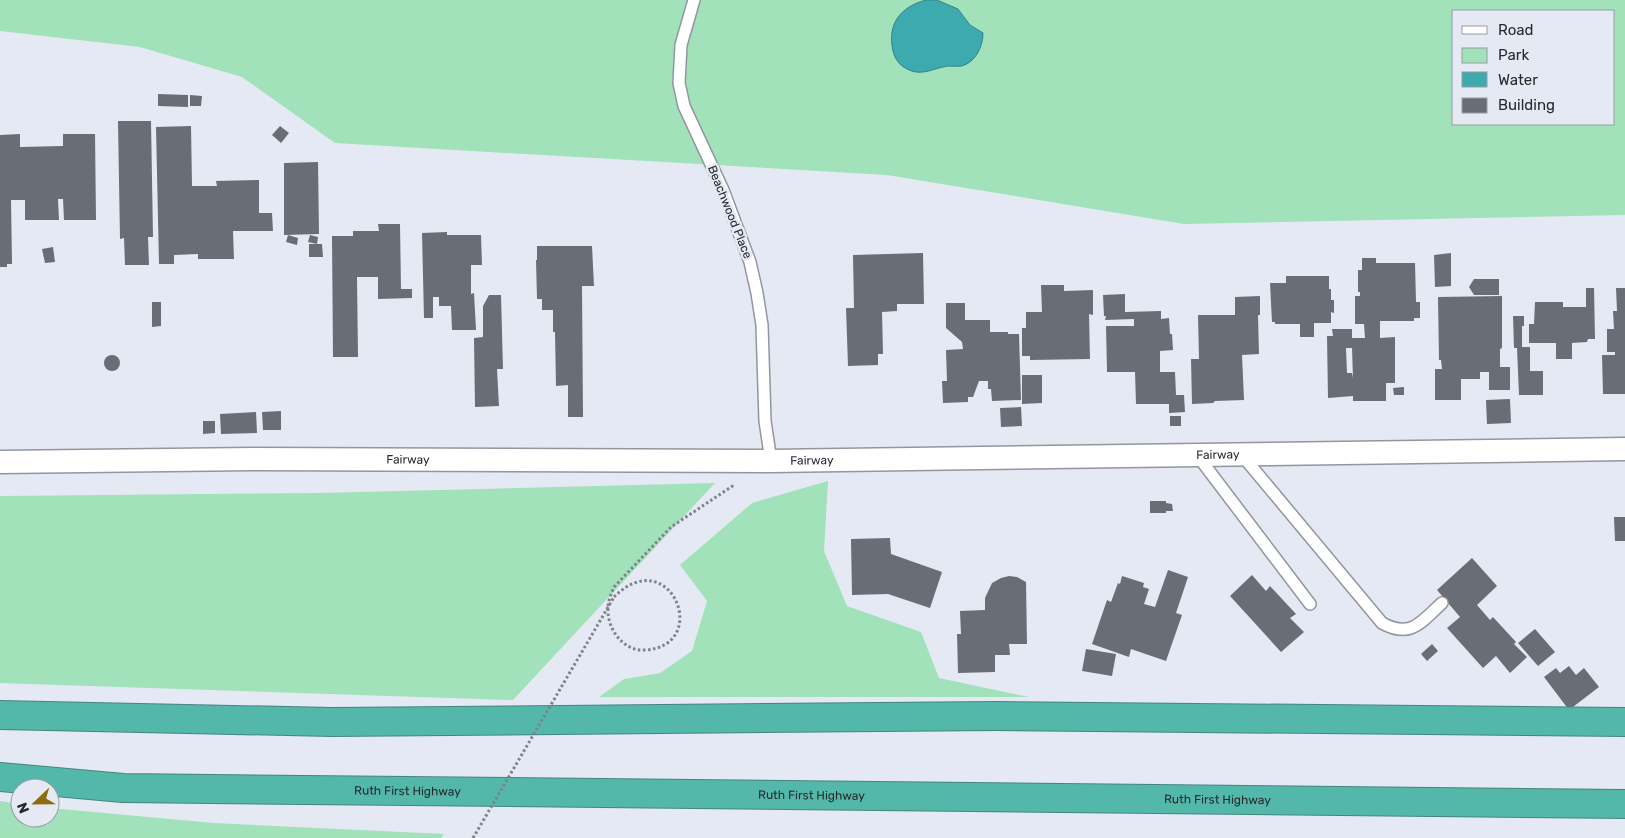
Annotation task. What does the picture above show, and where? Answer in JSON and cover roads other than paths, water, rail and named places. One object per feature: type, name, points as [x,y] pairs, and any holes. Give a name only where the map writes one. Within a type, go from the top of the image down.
[{"type":"highway","points":[[0,716],[332,722],[996,716],[1625,722]]},
{"type":"highway","name":"Ruth First Highway","points":[[0,777],[123,788],[1625,804]]},
{"type":"street","name":"Fairway","points":[[0,462],[243,459],[771,461],[1625,449]]},
{"type":"lane","name":"Beachwood Place","points":[[694,0],[680,45],[679,83],[684,106],[724,190],[750,262],[762,325],[765,421],[771,461]]},
{"type":"lane","points":[[1197,454],[1310,604]]},
{"type":"lane","points":[[1241,454],[1382,623],[1394,630],[1407,630],[1419,623],[1442,603]]},
{"type":"water","points":[[926,0],[937,0],[958,9],[970,25],[983,33],[978,53],[967,64],[916,72],[904,67],[896,59],[892,41],[894,25],[909,7]]}]
